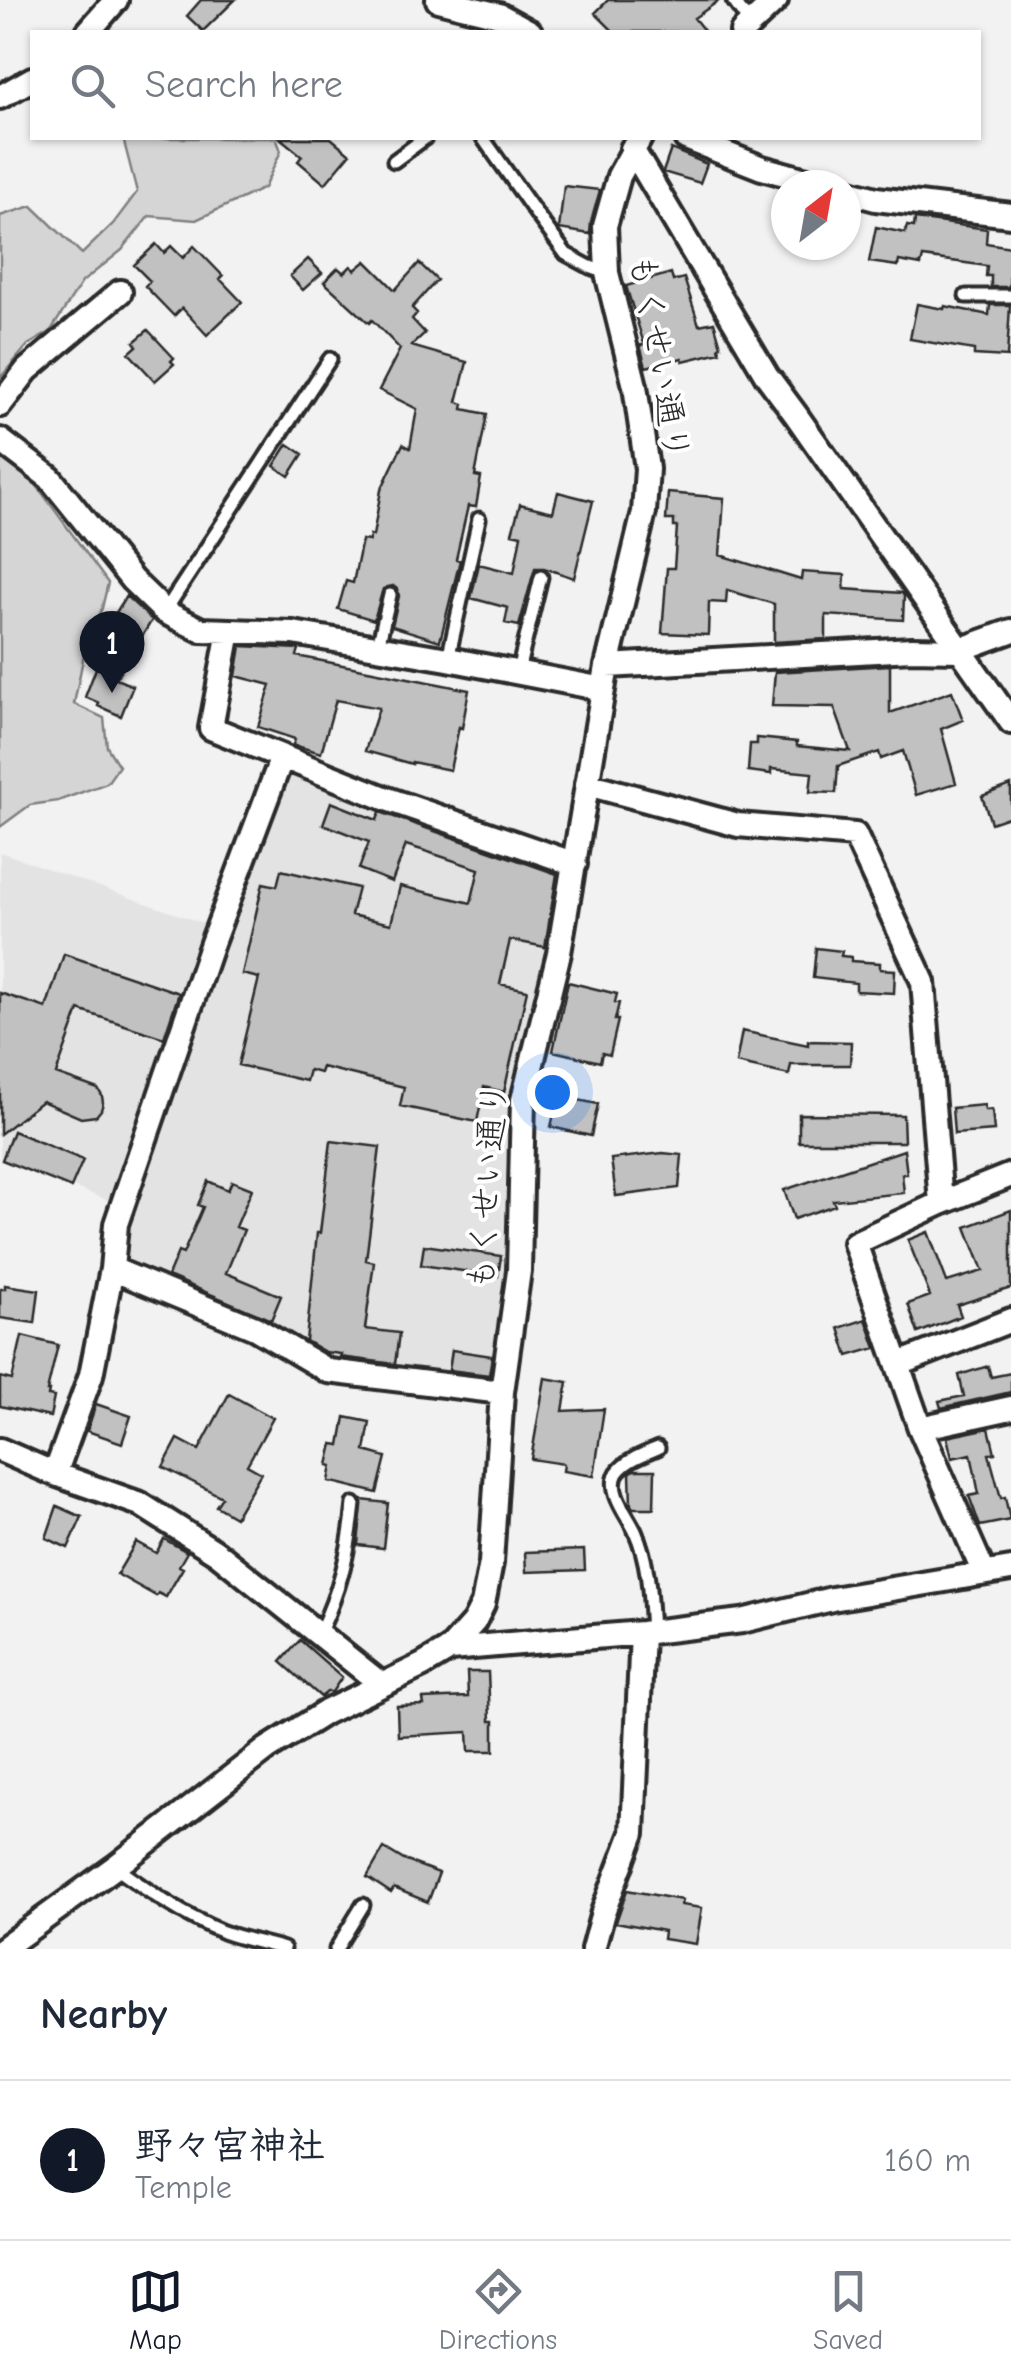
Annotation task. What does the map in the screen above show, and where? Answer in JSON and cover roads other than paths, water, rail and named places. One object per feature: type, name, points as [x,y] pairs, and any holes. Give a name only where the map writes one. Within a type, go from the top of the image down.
[{"type":"street","points":[[90,30],[116,0]]},
{"type":"street","points":[[438,0],[498,15],[526,30]]},
{"type":"street","points":[[746,28],[776,0]]},
{"type":"street","points":[[0,96],[30,80]]},
{"type":"street","points":[[691,140],[771,170]]},
{"type":"street","points":[[636,143],[767,376],[1011,722]]},
{"type":"street","name":"もくせい通り","points":[[2,1949],[267,1749],[326,1712],[450,1649],[474,1622],[482,1604],[491,1563],[502,1392],[519,1271],[524,1100],[558,953],[605,677],[644,512],[647,470],[635,386],[607,273],[605,226],[618,176],[636,143]]},
{"type":"street","points":[[861,194],[1011,215]]},
{"type":"street","points":[[0,405],[27,370],[120,292]]},
{"type":"street","points":[[0,440],[50,478],[132,580],[165,612],[201,630],[293,634],[518,672],[605,677],[912,649],[959,650],[1011,631]]},
{"type":"street","points":[[229,631],[211,728],[387,799],[575,864]]},
{"type":"street","points":[[55,1474],[92,1375],[112,1270],[116,1224],[212,943],[282,757]]},
{"type":"street","points":[[587,784],[738,826],[854,834],[923,982],[941,1203]]},
{"type":"street","points":[[984,1573],[920,1428],[855,1243],[1011,1175]]},
{"type":"street","points":[[112,1270],[255,1328],[328,1371],[502,1392]]},
{"type":"street","points":[[899,1364],[1011,1320]]},
{"type":"street","points":[[920,1428],[1011,1408]]},
{"type":"street","points":[[0,1450],[140,1504],[218,1553],[381,1684]]},
{"type":"street","points":[[450,1649],[742,1622],[832,1599],[1011,1569]]},
{"type":"street","points":[[593,1949],[633,1833],[647,1632]]},
{"type":"lane","points":[[733,0],[746,28]]},
{"type":"lane","points":[[394,161],[422,140]]},
{"type":"lane","points":[[484,140],[566,254],[607,273]]},
{"type":"lane","points":[[966,296],[1011,296]]},
{"type":"lane","points":[[165,612],[330,360]]},
{"type":"lane","points":[[448,659],[479,519]]},
{"type":"lane","points":[[518,672],[542,577]]},
{"type":"lane","points":[[378,646],[390,595]]},
{"type":"lane","points":[[647,1632],[649,1584],[638,1536],[614,1490],[617,1474],[631,1460],[658,1448]]},
{"type":"lane","points":[[320,1634],[350,1549],[354,1504]]},
{"type":"lane","points":[[114,1867],[154,1895],[247,1944],[284,1949]]},
{"type":"lane","points":[[336,1949],[363,1904]]},
{"type":"place","name":"野々宮神社","points":[[112,693]]}]
